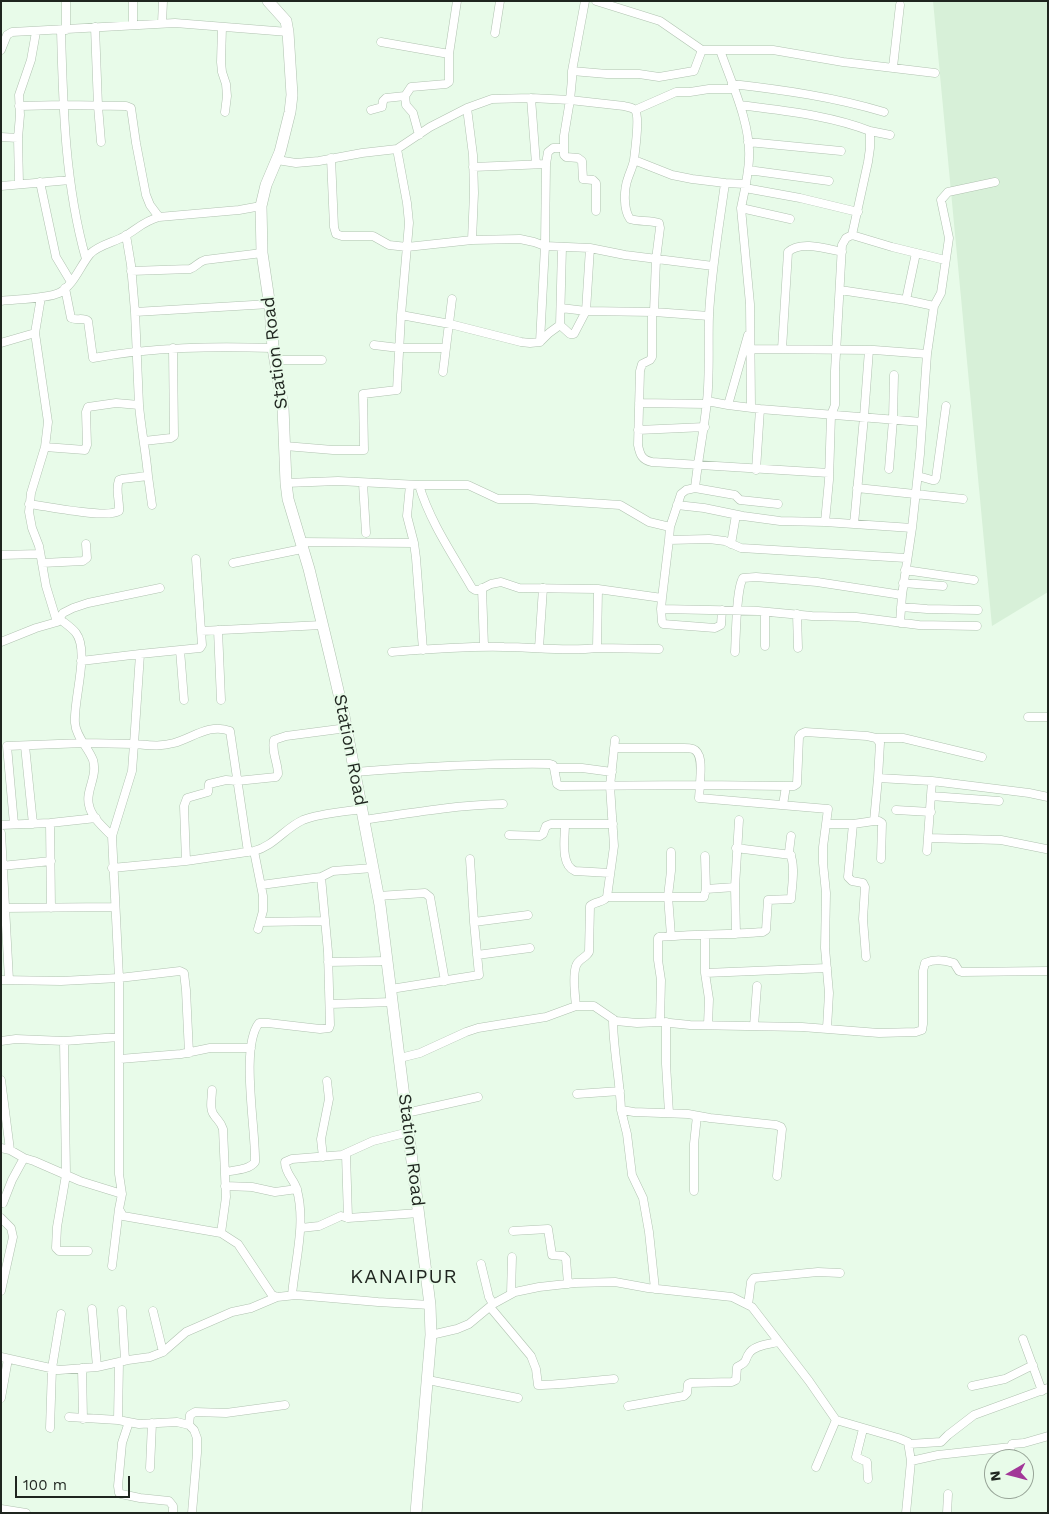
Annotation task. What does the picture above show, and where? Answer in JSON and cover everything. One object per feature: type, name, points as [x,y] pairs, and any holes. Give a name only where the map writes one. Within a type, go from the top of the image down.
[{"type":"main road","name":"Station Road","points":[[268,1],[286,21],[292,104],[277,160],[266,185],[261,206],[262,253],[282,407],[286,483],[347,728],[378,896],[388,961],[430,1305],[431,1335],[428,1380],[416,1513]]},
{"type":"street","points":[[66,1],[63,105],[70,180],[79,233],[86,259]]},
{"type":"street","points":[[133,1],[133,26]]},
{"type":"street","points":[[162,24],[163,1]]},
{"type":"street","points":[[419,135],[414,113],[406,105],[405,96],[411,87],[446,84],[448,82],[449,54],[457,1]]},
{"type":"street","points":[[495,33],[500,1]]},
{"type":"street","points":[[585,1],[572,71],[570,100],[564,136],[564,155],[566,157],[578,158],[582,161],[583,179],[593,180],[596,183],[596,211]]},
{"type":"street","points":[[596,1],[660,21],[702,50],[773,50],[843,62],[935,73]]},
{"type":"street","points":[[893,67],[900,4]]},
{"type":"street","points":[[1,50],[8,33],[12,32],[175,22],[288,32]]},
{"type":"street","points":[[95,27],[98,106],[102,142]]},
{"type":"street","points":[[222,27],[221,62],[227,96],[225,112]]},
{"type":"street","points":[[20,184],[18,138],[20,90],[31,60],[36,32]]},
{"type":"street","points":[[381,42],[449,54]]},
{"type":"street","points":[[572,71],[639,74],[659,77],[694,71],[702,50]]},
{"type":"street","points":[[720,50],[740,105],[750,157],[742,208],[750,304],[751,407]]},
{"type":"street","points":[[277,160],[296,163],[397,149],[430,127],[467,108],[492,99],[570,100],[624,106],[635,110],[676,92],[733,87],[790,91],[834,98],[884,112]]},
{"type":"street","points":[[371,110],[382,107],[383,101],[386,98],[405,96]]},
{"type":"street","points":[[531,98],[536,164]]},
{"type":"street","points":[[740,105],[843,121],[870,131],[890,135]]},
{"type":"street","points":[[19,106],[126,106],[131,108],[146,195],[150,205],[159,217]]},
{"type":"street","points":[[467,108],[474,193],[472,240]]},
{"type":"street","points":[[635,110],[637,123],[634,160],[626,186],[626,214],[630,219],[659,223],[660,228],[656,259],[652,357],[641,366],[638,430],[642,458],[648,461],[756,470],[829,473]]},
{"type":"street","points":[[852,235],[869,155],[870,131]]},
{"type":"street","points":[[1,137],[18,138]]},
{"type":"street","points":[[748,142],[841,151]]},
{"type":"street","points":[[540,342],[545,246],[546,164],[548,152],[553,148],[564,148]]},
{"type":"street","points":[[285,446],[333,450],[364,450],[363,394],[397,390],[409,224],[407,202],[397,149]]},
{"type":"street","points":[[331,158],[334,227],[336,234],[342,236],[373,236],[389,245],[407,247],[472,240],[520,239],[545,246],[590,248],[713,266]]},
{"type":"street","points":[[634,160],[692,179],[745,186],[858,212]]},
{"type":"street","points":[[473,167],[546,164]]},
{"type":"street","points":[[748,170],[829,181]]},
{"type":"street","points":[[1,186],[70,180]]},
{"type":"street","points":[[40,182],[56,257],[71,282]]},
{"type":"street","points":[[900,622],[906,558],[912,528],[918,476],[934,306],[941,293],[949,238],[941,200],[948,192],[995,182]]},
{"type":"street","points":[[695,488],[705,427],[709,316],[713,266],[725,183]]},
{"type":"street","points":[[1,301],[50,296],[60,292],[71,282],[93,251],[126,235],[140,225],[159,217],[239,210],[261,206]]},
{"type":"street","points":[[742,208],[790,219]]},
{"type":"street","points":[[126,235],[134,312],[138,405],[152,506]]},
{"type":"street","points":[[825,522],[831,415],[835,405],[842,245],[846,238],[852,235],[945,260]]},
{"type":"street","points":[[782,349],[788,252],[791,249],[806,246],[842,252]]},
{"type":"street","points":[[560,325],[562,247]]},
{"type":"street","points":[[560,325],[570,334],[574,334],[586,311],[590,248]]},
{"type":"street","points":[[131,271],[190,269],[202,261],[262,253]]},
{"type":"street","points":[[906,300],[916,253]]},
{"type":"street","points":[[66,288],[71,318],[88,320],[93,358],[173,348],[218,346],[322,360]]},
{"type":"street","points":[[840,290],[934,306]]},
{"type":"street","points":[[42,297],[35,333],[48,422],[45,447],[29,504],[30,520],[40,554],[46,586],[58,622]]},
{"type":"street","points":[[442,372],[452,298]]},
{"type":"street","points":[[134,312],[270,304]]},
{"type":"street","points":[[561,308],[586,311],[653,312],[709,316]]},
{"type":"street","points":[[401,315],[450,324],[530,343],[540,342],[560,325]]},
{"type":"street","points":[[728,405],[750,329]]},
{"type":"street","points":[[1,343],[35,333]]},
{"type":"street","points":[[374,345],[399,348],[446,348]]},
{"type":"street","points":[[144,441],[174,436],[173,348]]},
{"type":"street","points":[[750,349],[894,350],[928,354]]},
{"type":"street","points":[[854,524],[869,350]]},
{"type":"street","points":[[889,469],[894,375]]},
{"type":"street","points":[[45,447],[85,450],[87,445],[86,412],[88,407],[116,403],[138,405]]},
{"type":"street","points":[[639,403],[707,403],[922,422]]},
{"type":"street","points":[[918,476],[932,480],[936,478],[946,406]]},
{"type":"street","points":[[756,470],[760,409]]},
{"type":"street","points":[[638,430],[705,427]]},
{"type":"street","points":[[29,504],[82,512],[114,514],[119,511],[117,486],[119,480],[148,476]]},
{"type":"street","points":[[286,483],[338,481],[419,486],[468,485],[498,500],[529,499],[620,505],[649,522],[670,528]]},
{"type":"street","points":[[363,483],[366,533]]},
{"type":"street","points":[[410,485],[407,516],[414,543],[423,650]]},
{"type":"street","points":[[419,486],[424,503],[472,588],[475,590],[501,582],[519,588],[598,590],[662,598]]},
{"type":"street","points":[[722,610],[721,625],[715,628],[663,624],[662,622],[662,598],[670,528],[683,491],[695,488],[735,494],[740,500],[778,504]]},
{"type":"street","points":[[857,488],[963,499]]},
{"type":"street","points":[[677,505],[780,521],[912,528]]},
{"type":"street","points":[[731,544],[736,515]]},
{"type":"street","points":[[669,540],[709,539],[725,541],[741,548],[906,558]]},
{"type":"street","points":[[233,563],[301,546],[414,543]]},
{"type":"street","points":[[42,563],[83,561],[87,558],[88,554],[86,544]]},
{"type":"street","points":[[1,555],[40,554]]},
{"type":"street","points":[[81,661],[200,648],[202,645],[196,559]]},
{"type":"street","points":[[905,570],[974,580]]},
{"type":"street","points":[[735,652],[740,582],[743,578],[817,582],[902,595]]},
{"type":"street","points":[[903,583],[943,586]]},
{"type":"street","points":[[58,622],[63,614],[73,608],[88,603],[160,588]]},
{"type":"street","points":[[482,588],[484,647]]},
{"type":"street","points":[[539,648],[543,588]]},
{"type":"street","points":[[597,648],[598,590]]},
{"type":"street","points":[[901,607],[978,610]]},
{"type":"street","points":[[662,608],[737,610],[856,617],[919,625],[976,626]]},
{"type":"street","points":[[765,612],[765,646]]},
{"type":"street","points":[[797,614],[798,648]]},
{"type":"street","points":[[1,642],[61,620],[80,640],[81,661],[75,723],[78,735],[93,761],[94,768],[88,805],[96,818],[112,836]]},
{"type":"street","points":[[201,631],[322,625]]},
{"type":"street","points":[[218,630],[221,700]]},
{"type":"street","points":[[392,652],[460,646],[580,650],[597,648],[659,649]]},
{"type":"street","points":[[180,650],[184,700]]},
{"type":"street","points":[[112,1266],[122,1194],[119,1174],[119,978],[112,868],[112,836],[132,771],[140,654]]},
{"type":"street","points":[[1028,718],[1048,717]]},
{"type":"street","points":[[14,824],[4,746],[84,743],[154,746],[172,744],[209,730],[224,728],[230,731],[237,781],[251,852],[264,896],[263,911],[259,925],[325,921]]},
{"type":"street","points":[[186,861],[184,806],[187,798],[208,792],[210,784],[226,780],[237,781],[276,776],[278,770],[273,747],[274,740],[286,736],[347,728]]},
{"type":"street","points":[[355,772],[520,763],[550,764],[554,768],[557,784],[560,786],[794,786],[797,784],[799,737],[801,734],[810,732],[911,739],[982,757]]},
{"type":"street","points":[[874,821],[880,743],[876,738]]},
{"type":"street","points":[[576,1006],[575,969],[589,952],[590,906],[593,903],[604,901],[607,897],[613,849],[610,786],[615,744],[684,748],[694,749],[700,758],[699,798],[828,809],[823,847],[826,893],[825,948],[830,993],[827,1028]]},
{"type":"street","points":[[26,746],[33,824]]},
{"type":"street","points":[[554,768],[582,768],[612,772]]},
{"type":"street","points":[[878,778],[932,781],[1048,797]]},
{"type":"street","points":[[927,852],[932,781]]},
{"type":"street","points":[[784,805],[786,786]]},
{"type":"street","points":[[931,796],[999,801]]},
{"type":"street","points":[[112,868],[186,861],[251,852],[263,849],[303,820],[333,813],[363,815],[475,804],[503,804]]},
{"type":"street","points":[[896,810],[930,812]]},
{"type":"street","points":[[1,825],[50,823],[96,818]]},
{"type":"street","points":[[736,934],[736,848],[739,820]]},
{"type":"street","points":[[826,824],[881,821],[883,827],[881,860]]},
{"type":"street","points":[[50,823],[51,908]]},
{"type":"street","points":[[565,824],[567,865],[575,871],[610,873]]},
{"type":"street","points":[[509,835],[540,836],[548,825],[613,824]]},
{"type":"street","points":[[853,824],[848,877],[852,881],[864,883],[865,886],[863,919],[866,957]]},
{"type":"street","points":[[1,833],[5,980],[61,981],[119,978],[180,971],[184,973],[186,990],[189,1052]]},
{"type":"street","points":[[669,1113],[657,941],[659,937],[736,934],[763,932],[766,930],[768,900],[791,899],[791,855],[789,852],[791,836]]},
{"type":"street","points":[[928,838],[1001,840],[1046,849]]},
{"type":"street","points":[[736,848],[791,855]]},
{"type":"street","points":[[671,852],[668,896],[671,936]]},
{"type":"street","points":[[607,897],[704,897],[706,889],[705,856]]},
{"type":"street","points":[[391,989],[479,975],[470,859]]},
{"type":"street","points":[[2,866],[51,862]]},
{"type":"street","points":[[261,885],[320,877],[334,871],[373,868]]},
{"type":"street","points":[[225,1172],[252,1166],[255,1162],[250,1082],[251,1048],[254,1029],[259,1023],[268,1022],[320,1029],[329,1028],[328,962],[320,877]]},
{"type":"street","points":[[706,889],[735,887]]},
{"type":"street","points":[[378,896],[425,894],[430,897],[433,905],[445,980]]},
{"type":"street","points":[[3,908],[115,907]]},
{"type":"street","points":[[474,922],[528,915]]},
{"type":"street","points":[[705,934],[705,973],[709,999],[708,1025]]},
{"type":"street","points":[[477,955],[530,948]]},
{"type":"street","points":[[328,962],[388,961]]},
{"type":"street","points":[[400,1058],[420,1053],[478,1028],[546,1017],[576,1006],[594,1006],[616,1021],[637,1023],[663,1022],[827,1028],[879,1033],[921,1031],[923,1024],[924,966],[928,961],[954,963],[959,971],[962,972],[1048,971]]},
{"type":"street","points":[[705,973],[827,968]]},
{"type":"street","points":[[754,1026],[757,986]]},
{"type":"street","points":[[330,1004],[393,1002]]},
{"type":"street","points":[[612,1019],[621,1110],[627,1134],[632,1175],[643,1198],[649,1232],[655,1289]]},
{"type":"street","points":[[1,1040],[64,1041],[119,1037]]},
{"type":"street","points":[[64,1041],[66,1175],[57,1227],[56,1249],[59,1251],[88,1251]]},
{"type":"street","points":[[120,1059],[210,1048],[251,1048]]},
{"type":"street","points":[[1,1080],[5,1149],[80,1181],[122,1194]]},
{"type":"street","points":[[323,1157],[322,1140],[329,1099],[327,1082]]},
{"type":"street","points":[[212,1090],[211,1108],[214,1115],[222,1123],[223,1129],[225,1210],[221,1233]]},
{"type":"street","points":[[578,1094],[620,1091]]},
{"type":"street","points":[[406,1113],[478,1097]]},
{"type":"street","points":[[621,1110],[669,1113],[781,1126],[777,1176]]},
{"type":"street","points":[[694,1191],[694,1144],[698,1116]]},
{"type":"street","points":[[292,1295],[301,1228],[297,1189],[288,1174],[285,1162],[292,1159],[346,1154],[373,1141],[409,1132]]},
{"type":"street","points":[[346,1154],[348,1218]]},
{"type":"street","points":[[2,1203],[24,1158]]},
{"type":"street","points":[[225,1186],[252,1187],[274,1192],[297,1189]]},
{"type":"street","points":[[119,1209],[123,1216],[221,1233],[238,1244],[272,1295],[277,1297]]},
{"type":"street","points":[[301,1228],[319,1226],[341,1216],[348,1218],[419,1212]]},
{"type":"street","points":[[1,1219],[11,1228],[13,1237],[1,1291]]},
{"type":"street","points":[[513,1231],[548,1229],[552,1255],[564,1256],[566,1259],[568,1284]]},
{"type":"street","points":[[511,1294],[512,1257]]},
{"type":"street","points":[[481,1264],[491,1305],[532,1356],[538,1385],[563,1385],[614,1379]]},
{"type":"street","points":[[748,1305],[751,1282],[754,1278],[818,1272],[840,1273]]},
{"type":"street","points":[[431,1335],[469,1324],[491,1305],[511,1294],[539,1287],[615,1282],[655,1289],[732,1297],[752,1307],[809,1381],[836,1420],[907,1441],[911,1461],[906,1513]]},
{"type":"street","points":[[1,1398],[5,1358],[59,1370],[97,1367],[150,1357],[163,1352],[186,1332],[232,1312],[251,1308],[277,1297],[292,1295],[430,1305]]},
{"type":"street","points":[[92,1309],[97,1367]]},
{"type":"street","points":[[118,1420],[122,1361],[122,1310]]},
{"type":"street","points":[[153,1311],[163,1352]]},
{"type":"street","points":[[50,1428],[52,1368],[61,1314]]},
{"type":"street","points":[[908,1444],[941,1442],[948,1434],[974,1415],[1045,1389],[1033,1365],[1023,1338]]},
{"type":"street","points":[[628,1406],[684,1396],[690,1383],[732,1382],[736,1380],[737,1367],[745,1363],[750,1351],[778,1342]]},
{"type":"street","points":[[972,1386],[1005,1379],[1033,1365]]},
{"type":"street","points":[[82,1368],[83,1419]]},
{"type":"street","points":[[428,1380],[518,1398]]},
{"type":"street","points":[[189,1425],[190,1415],[195,1412],[226,1412],[285,1405]]},
{"type":"street","points":[[69,1417],[118,1420],[139,1424],[177,1422],[189,1425],[197,1434],[192,1513]]},
{"type":"street","points":[[816,1467],[836,1420]]},
{"type":"street","points":[[129,1422],[122,1443],[119,1492],[140,1498],[169,1501],[173,1506],[173,1513]]},
{"type":"street","points":[[150,1468],[152,1423]]},
{"type":"street","points":[[862,1429],[856,1457],[867,1462],[868,1479]]},
{"type":"street","points":[[911,1461],[938,1454],[1011,1447],[1012,1444],[1024,1443],[1048,1436]]},
{"type":"street","points":[[947,1513],[948,1494]]},
{"type":"street","points":[[1,1509],[26,1513]]},
{"type":"shaded area","points":[[933,1],[1048,1],[1048,592],[992,626]]},
{"type":"district","name":"KANAIPUR","points":[[404,1277]]}]
